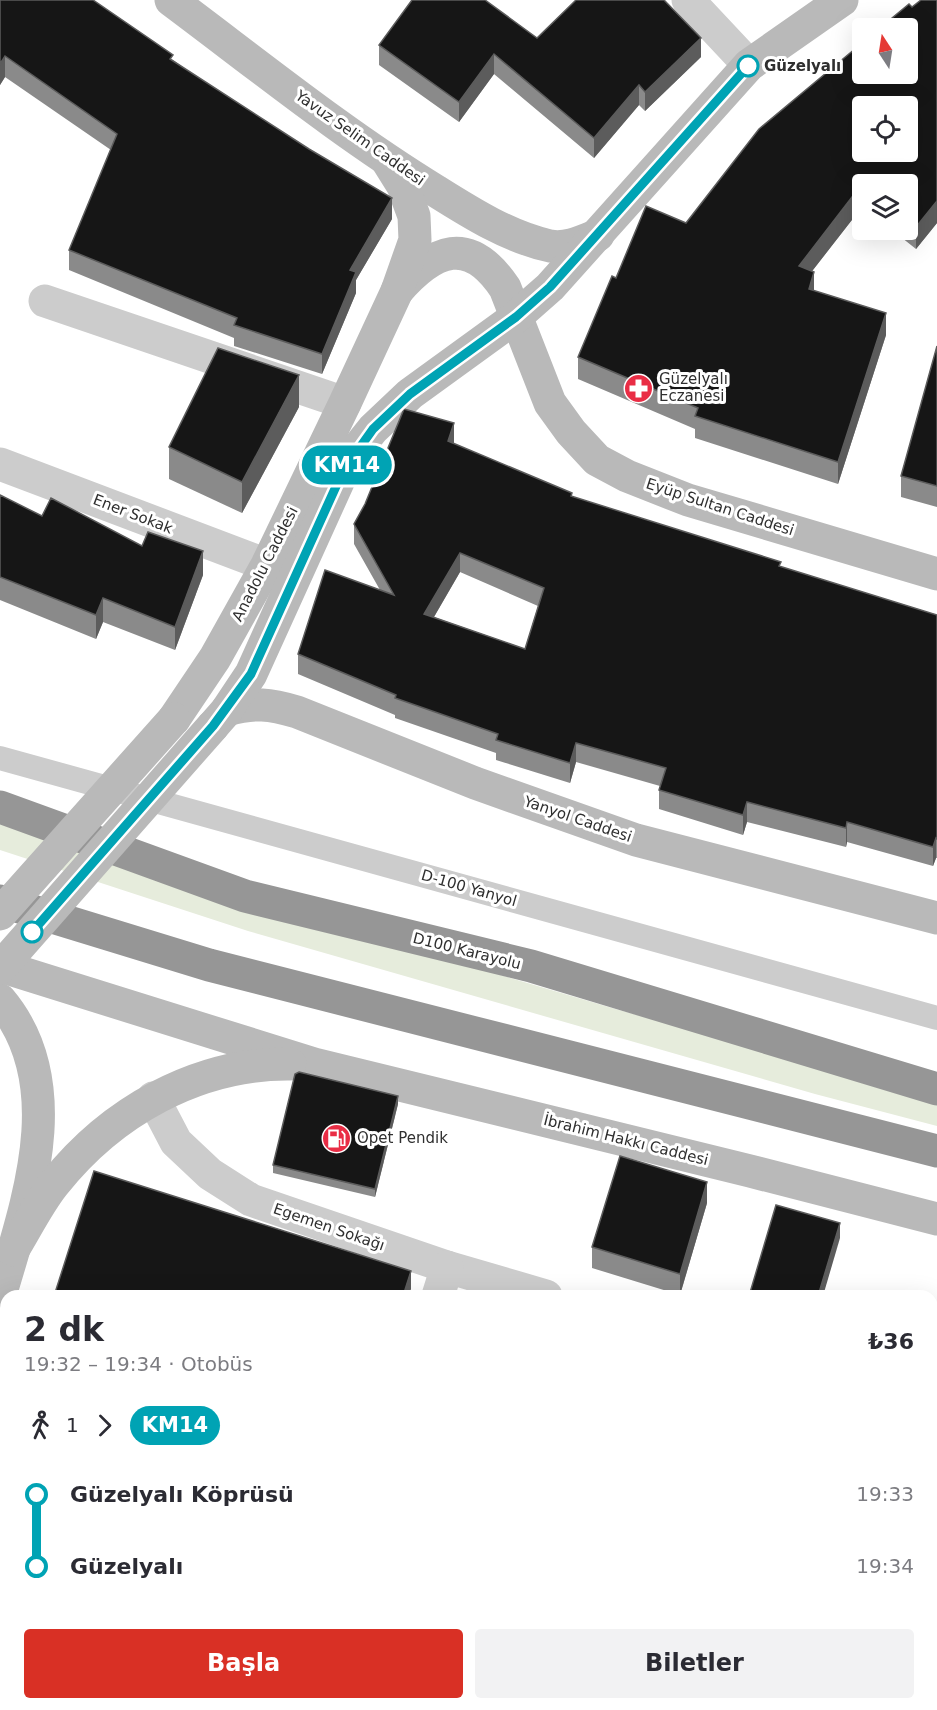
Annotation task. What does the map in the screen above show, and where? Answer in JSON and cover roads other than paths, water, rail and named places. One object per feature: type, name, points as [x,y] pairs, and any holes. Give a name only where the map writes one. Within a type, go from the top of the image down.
[{"type":"highway","name":"D100 Karayolu","points":[[0,807],[245,896],[531,966],[937,1089]]},
{"type":"highway","points":[[0,901],[209,965],[937,1151]]},
{"type":"street","name":"Yavuz Selim Caddesi","points":[[171,0],[388,162],[487,221],[518,235],[552,246],[570,246],[598,235]]},
{"type":"street","points":[[688,0],[749,65]]},
{"type":"street","name":"Anadolu Caddesi","points":[[0,967],[220,718],[251,674],[343,471],[373,429],[410,394],[505,313],[550,287],[749,65],[842,0]]},
{"type":"street","name":"Anadolu Caddesi","points":[[0,914],[174,719],[215,658],[267,565],[397,291],[415,240],[414,216],[403,186],[388,162]]},
{"type":"street","name":"Eyüp Sultan Caddesi","points":[[397,291],[413,273],[440,255],[457,252],[472,256],[495,272],[505,313],[550,403],[571,432],[597,460],[627,476],[688,500],[937,574]]},
{"type":"street","points":[[45,301],[345,403]]},
{"type":"street","name":"Ener Sokak","points":[[0,464],[267,565]]},
{"type":"street","name":"Yanyol Caddesi","points":[[220,718],[249,704],[273,705],[297,712],[475,783],[636,840],[937,918]]},
{"type":"street","points":[[0,967],[314,1064]]},
{"type":"street","points":[[0,1000],[20,1028],[33,1064],[39,1099],[34,1172],[2,1290]]},
{"type":"street","points":[[13,1250],[52,1186],[81,1152],[112,1124],[153,1098],[219,1072],[263,1064],[314,1064]]},
{"type":"street","name":"İbrahim Hakkı Caddesi","points":[[314,1064],[937,1219]]},
{"type":"street","name":"Egemen Sokağı","points":[[153,1098],[176,1142],[210,1174],[251,1200],[442,1282],[501,1290]]},
{"type":"lane","name":"D-100 Yanyol","points":[[0,758],[937,1018]]},
{"type":"place","name":"Güzelyalı","points":[[748,66]]},
{"type":"place","name":"Güzelyalı Eczanesi","points":[[638,388]]},
{"type":"place","name":"Opet Pendik","points":[[336,1138]]}]
